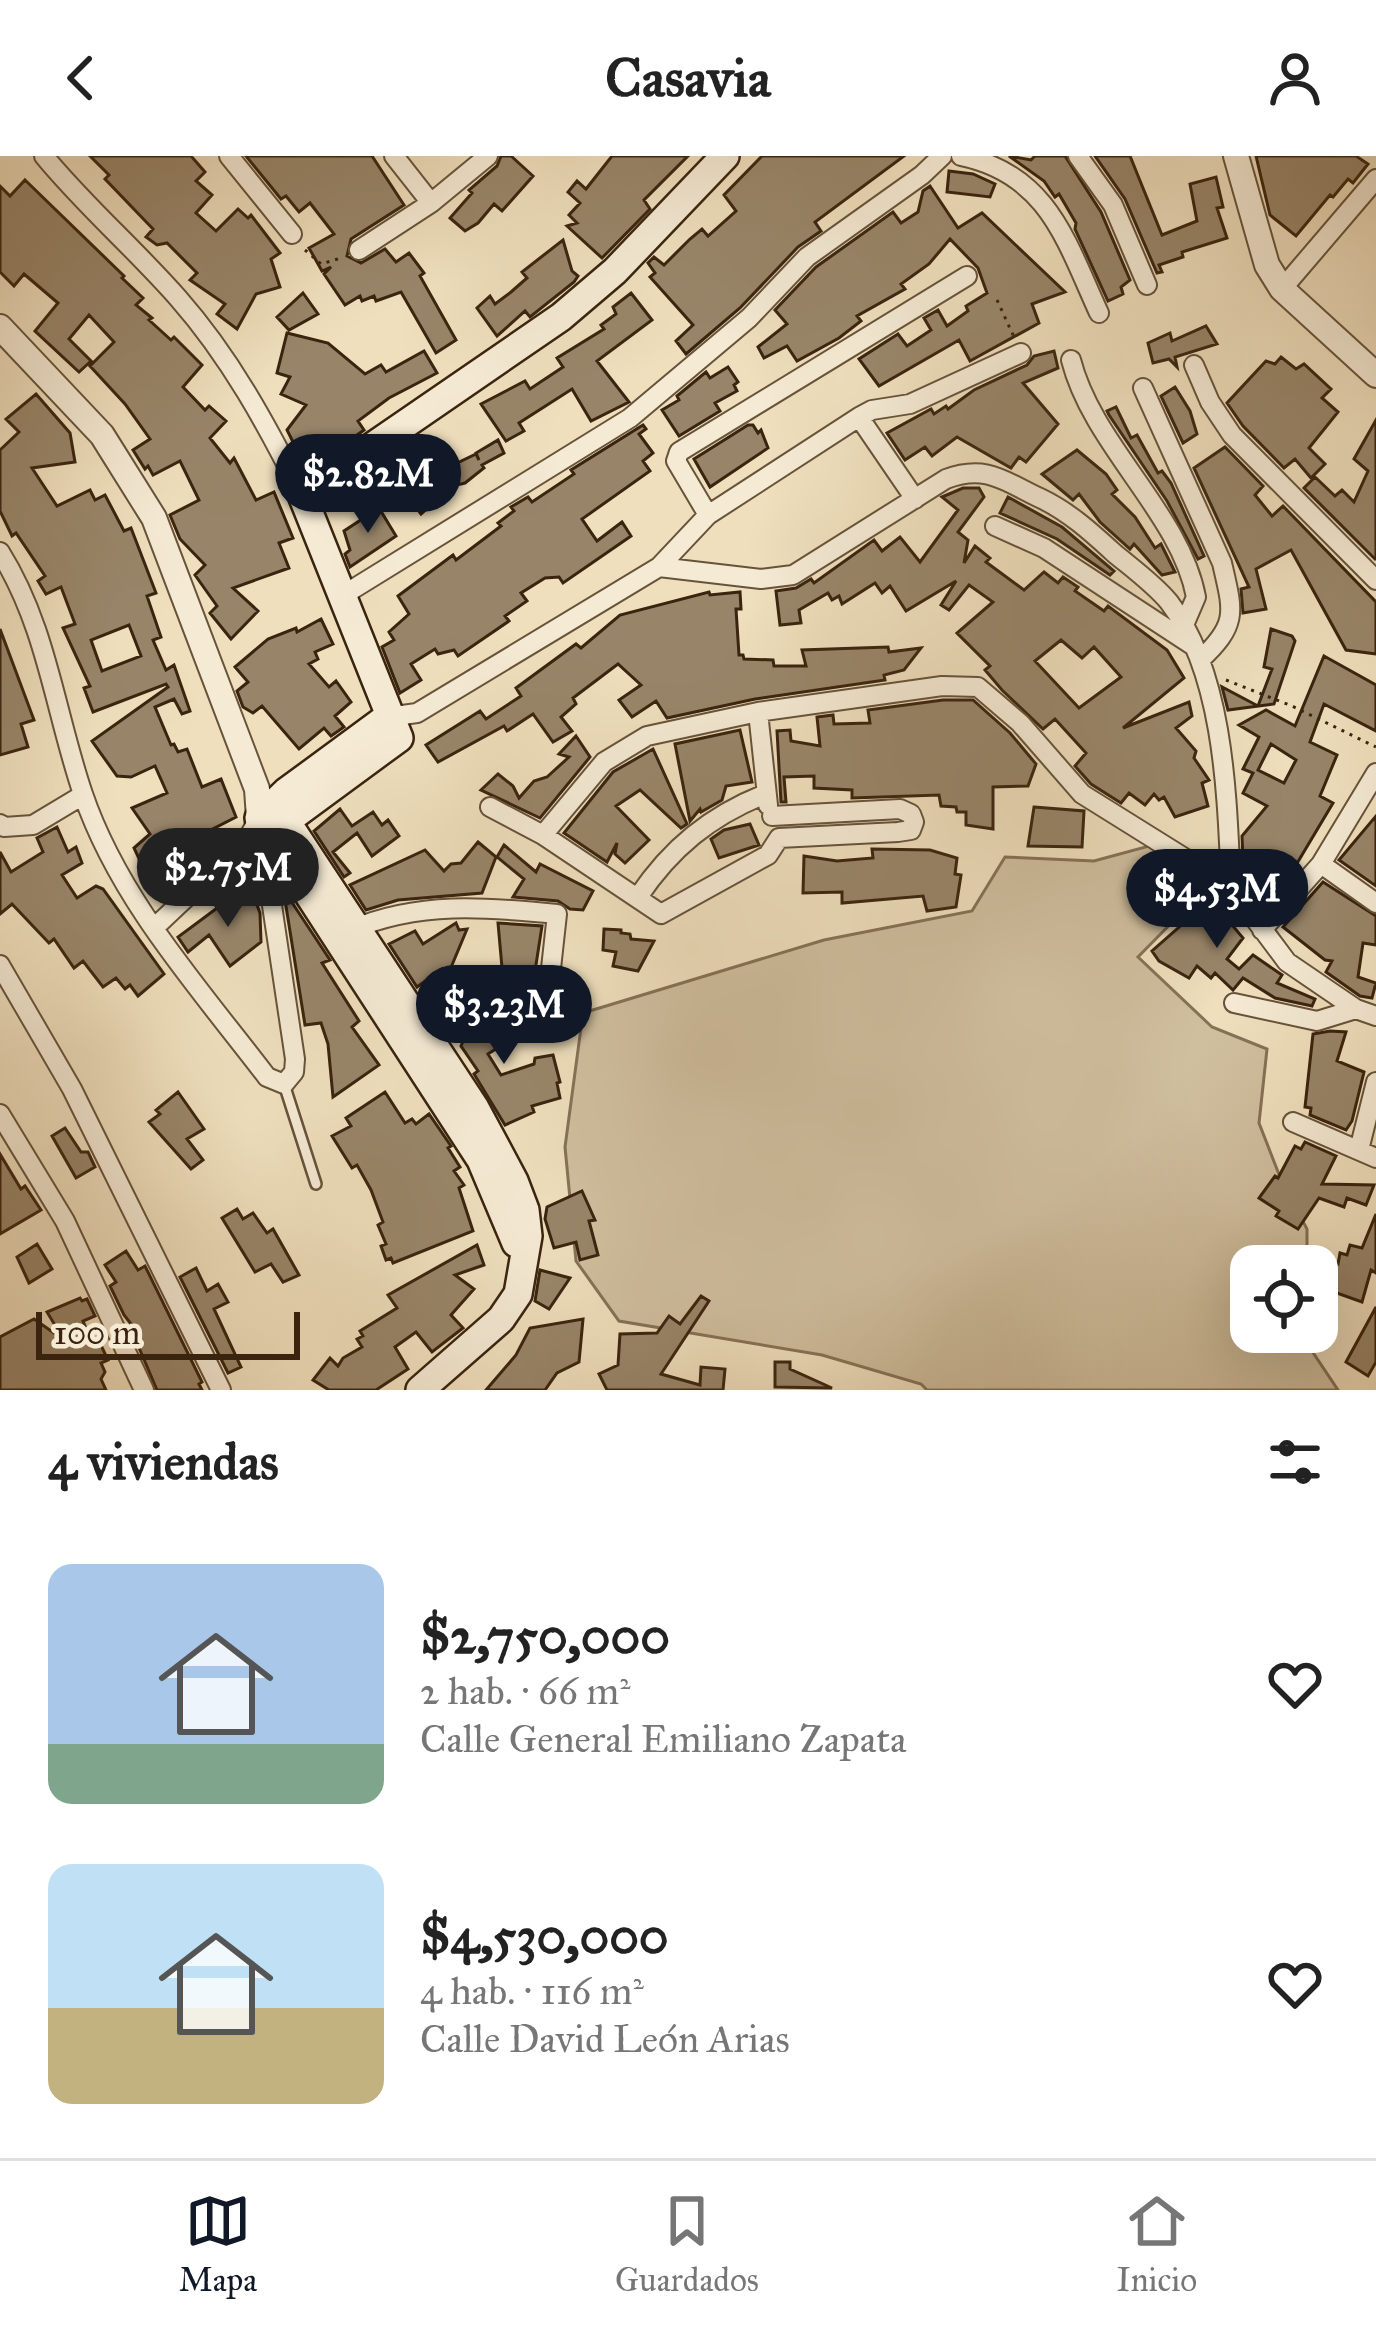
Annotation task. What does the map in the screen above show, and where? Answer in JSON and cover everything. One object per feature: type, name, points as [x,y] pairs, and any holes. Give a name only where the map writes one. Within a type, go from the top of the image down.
[{"type":"main road","points":[[421,1390],[502,1319],[518,1294],[524,1263],[481,1160],[346,933],[265,818],[393,727],[345,594],[302,495],[561,317],[615,271],[725,156]]},
{"type":"street","points":[[44,156],[84,205],[179,298],[225,356],[274,437],[302,495]]},
{"type":"street","points":[[229,156],[292,234]]},
{"type":"street","points":[[394,156],[431,203]]},
{"type":"street","points":[[358,250],[431,203],[488,156]]},
{"type":"street","points":[[345,594],[630,418],[749,318],[807,257],[943,156]]},
{"type":"street","points":[[961,156],[994,163],[1025,183],[1058,223],[1099,314]]},
{"type":"street","points":[[1078,156],[1113,205],[1148,285]]},
{"type":"street","points":[[1236,156],[1267,265],[1282,289],[1376,375]]},
{"type":"street","points":[[1282,289],[1376,179]]},
{"type":"street","points":[[708,515],[680,471],[676,460],[680,452],[968,276]]},
{"type":"street","points":[[0,327],[102,435],[154,518],[265,818],[267,872],[295,1059],[284,1084],[267,1077],[154,928],[110,856],[83,795],[45,649],[0,552]]},
{"type":"street","points":[[393,727],[659,567],[708,515],[859,417],[910,404],[1021,352]]},
{"type":"street","points":[[1071,360],[1080,394],[1185,563],[1196,597],[1184,625]]},
{"type":"street","points":[[1194,365],[1232,435],[1376,580]]},
{"type":"street","points":[[1143,388],[1222,562],[1232,610],[1222,639],[1199,660]]},
{"type":"street","points":[[859,417],[915,499]]},
{"type":"street","points":[[659,567],[761,579],[793,574],[969,470],[988,472],[1067,512],[1166,599],[1184,625],[1199,660],[1217,732],[1231,887]]},
{"type":"street","points":[[995,526],[1044,548],[1199,660]]},
{"type":"street","points":[[543,836],[604,762],[647,736],[758,712],[942,686],[978,687],[1019,723],[1082,794],[1231,887],[1287,962],[1356,1010],[1376,1016]]},
{"type":"street","points":[[758,712],[765,794],[779,838]]},
{"type":"street","points":[[1262,930],[1321,864],[1375,779]]},
{"type":"street","points":[[638,897],[692,834],[739,804],[765,794]]},
{"type":"street","points":[[0,824],[33,825],[83,795]]},
{"type":"street","points":[[490,807],[661,914],[676,910],[768,855],[779,838]]},
{"type":"street","points":[[772,816],[900,809],[914,822],[911,830],[898,832],[779,838]]},
{"type":"street","points":[[154,928],[265,818]]},
{"type":"street","points":[[1321,864],[1376,903]]},
{"type":"street","points":[[346,933],[416,911],[470,906],[557,914],[544,1023]]},
{"type":"street","points":[[0,965],[82,1109],[221,1390]]},
{"type":"street","points":[[1234,1004],[1317,1021],[1356,1010]]},
{"type":"street","points":[[1293,1121],[1368,1154],[1376,1082]]},
{"type":"street","points":[[0,1114],[65,1221],[144,1390]]},
{"type":"lane","points":[[284,1084],[316,1184]]},
{"type":"path","points":[[292,234],[314,262],[321,264],[358,250]]},
{"type":"path","points":[[997,300],[1021,352]]},
{"type":"path","points":[[1199,660],[1376,747]]},
{"type":"shaded area","points":[[1160,843],[1195,865],[1196,898],[1138,957],[1212,1027],[1267,1049],[1259,1123],[1307,1229],[1307,1245],[1230,1245],[1230,1353],[1313,1353],[1338,1390],[927,1390],[921,1384],[822,1355],[619,1321],[576,1261],[565,1147],[583,1013],[824,940],[972,911],[1005,857],[1094,861]]},
{"type":"building","points":[[90,156],[191,156],[205,172],[196,181],[212,195],[196,213],[216,231],[238,209],[248,218],[251,215],[280,253],[271,259],[280,287],[256,294],[237,329],[217,314],[225,304],[190,280],[197,273],[167,243],[157,245],[146,237],[153,229],[105,179],[109,175]]},
{"type":"building","points":[[246,156],[372,156],[404,205],[351,239],[347,256],[361,263],[385,249],[396,262],[409,253],[424,273],[420,276],[456,340],[436,353],[401,292],[376,301],[374,296],[362,301],[360,296],[345,305],[324,274],[331,267],[322,271],[309,248],[334,234],[310,203],[299,212],[286,196],[281,199]]},
{"type":"building","points":[[501,156],[511,156],[533,176],[502,211],[494,204],[465,231],[450,218]]},
{"type":"building","points":[[612,156],[688,156],[644,200],[650,209],[602,258],[567,226],[577,223],[569,215],[580,203],[568,192],[577,181],[586,189]]},
{"type":"building","points":[[762,156],[904,156],[815,222],[821,231],[798,247],[740,308],[686,354],[676,341],[693,325],[650,277],[655,273],[648,263],[654,257],[664,265],[702,229],[708,236],[736,211],[724,195]]},
{"type":"building","points":[[1009,156],[1031,160],[1065,156],[1101,212],[1130,280],[1121,287],[1123,294],[1108,301],[1059,194],[1055,197],[1044,181]]},
{"type":"building","points":[[1095,156],[1130,156],[1162,235],[1197,221],[1190,184],[1216,177],[1223,207],[1217,208],[1227,238],[1182,252],[1183,257],[1159,265],[1162,272],[1157,273],[1125,199]]},
{"type":"building","points":[[1256,156],[1356,156],[1368,164],[1353,183],[1348,179],[1330,195],[1296,236],[1270,215]]},
{"type":"building","points":[[949,171],[973,174],[995,184],[990,197],[947,192]]},
{"type":"building","points":[[25,180],[124,276],[143,298],[136,305],[152,318],[149,320],[202,365],[183,387],[205,410],[209,406],[226,421],[210,438],[230,463],[234,458],[256,500],[274,492],[293,538],[279,543],[289,568],[233,588],[258,611],[231,639],[210,613],[217,606],[195,575],[205,565],[180,539],[170,515],[199,500],[180,461],[153,475],[148,466],[145,469],[133,450],[150,439],[90,366],[114,342],[89,315],[69,339],[91,361],[79,372],[35,331],[58,303],[24,274],[14,286],[0,272],[0,186],[10,196]]},
{"type":"building","points":[[930,186],[958,228],[982,213],[1065,292],[1032,304],[1039,323],[970,361],[959,340],[879,386],[859,359],[898,334],[907,346],[931,330],[924,318],[938,310],[947,326],[987,293],[978,268],[950,239],[929,264],[901,284],[905,289],[857,316],[861,321],[839,338],[797,361],[787,346],[764,358],[758,347],[787,324],[775,310],[816,267],[893,212],[901,223],[918,212],[923,191]]},
{"type":"building","points":[[563,240],[572,271],[578,276],[574,282],[530,317],[525,311],[497,336],[477,308],[490,296],[495,304],[511,292],[527,278],[522,272]]},
{"type":"building","points":[[303,293],[318,314],[289,330],[277,317]]},
{"type":"building","points":[[631,293],[652,320],[597,361],[629,402],[591,421],[572,389],[519,423],[524,431],[506,441],[481,404],[525,381],[530,389],[563,367],[557,358],[604,329],[601,325],[616,314],[613,307]]},
{"type":"building","points":[[1206,326],[1217,344],[1175,357],[1177,367],[1169,359],[1153,363],[1148,343],[1170,333],[1172,341]]},
{"type":"building","points":[[287,333],[328,343],[365,374],[381,365],[386,372],[424,351],[437,373],[358,421],[364,430],[327,456],[295,446],[287,430],[306,405],[281,394],[290,377],[277,373]]},
{"type":"building","points":[[1054,351],[1058,368],[1023,383],[1058,424],[1026,462],[1019,457],[1011,468],[957,437],[932,456],[925,447],[905,460],[887,433],[931,409],[934,414],[948,409],[974,390],[1027,365],[1034,356]]},
{"type":"building","points":[[1281,357],[1296,369],[1304,364],[1331,389],[1322,398],[1338,412],[1309,448],[1325,464],[1311,478],[1295,459],[1284,468],[1227,403],[1266,361],[1275,364]]},
{"type":"building","points":[[728,367],[738,382],[734,385],[737,391],[715,403],[720,411],[679,436],[662,410],[706,372],[710,378]]},
{"type":"building","points":[[1175,387],[1197,434],[1183,443],[1161,396]]},
{"type":"building","points":[[36,394],[70,433],[75,462],[32,468],[57,506],[90,490],[95,500],[105,495],[124,531],[131,528],[156,593],[147,596],[161,637],[153,640],[166,670],[174,665],[190,711],[182,714],[174,699],[155,707],[171,745],[178,752],[187,749],[202,787],[221,779],[236,817],[207,832],[212,845],[196,859],[190,846],[161,874],[166,884],[155,893],[134,848],[150,834],[132,808],[167,793],[155,766],[131,777],[117,776],[92,741],[168,687],[93,712],[84,688],[90,686],[63,628],[75,624],[61,587],[46,594],[38,581],[45,576],[16,533],[12,536],[0,511],[0,450],[19,432],[6,419]],"holes":[[[129,625],[141,656],[102,671],[91,640]]]},
{"type":"building","points":[[1116,407],[1131,438],[1137,435],[1158,473],[1162,471],[1171,483],[1204,556],[1198,559],[1167,501],[1109,415],[1107,411]]},
{"type":"building","points":[[1376,420],[1375,559],[1304,488],[1315,477],[1335,496],[1342,490],[1354,502],[1368,471],[1354,459]]},
{"type":"building","points":[[643,425],[646,429],[639,434],[653,453],[643,461],[650,471],[582,519],[597,541],[622,522],[631,536],[563,583],[559,577],[545,578],[521,593],[527,601],[505,616],[509,621],[458,656],[454,650],[438,654],[435,649],[411,664],[421,680],[400,693],[382,647],[394,640],[389,632],[409,614],[398,596],[501,526],[498,523],[514,511],[511,507],[528,497],[532,502],[574,474],[571,470]]},
{"type":"building","points":[[748,425],[758,433],[761,430],[768,448],[710,487],[694,459]]},
{"type":"building","points":[[498,440],[504,453],[482,465],[465,483],[452,486],[421,514],[407,495],[383,510],[372,493],[382,486],[377,477],[392,468],[394,472],[417,460],[428,477],[476,454],[479,460],[476,453]]},
{"type":"building","points":[[1225,447],[1263,486],[1255,495],[1272,516],[1283,506],[1376,602],[1376,654],[1346,650],[1291,550],[1256,569],[1266,609],[1243,613],[1241,589],[1249,587],[1194,468]]},
{"type":"building","points":[[1077,450],[1106,474],[1117,490],[1112,494],[1135,517],[1155,548],[1161,544],[1175,572],[1162,575],[1134,544],[1130,549],[1100,522],[1079,494],[1073,500],[1042,474]]},
{"type":"building","points":[[963,488],[979,488],[984,497],[958,532],[968,540],[964,563],[975,546],[990,558],[986,562],[1024,590],[1044,572],[1058,583],[1063,577],[1078,587],[1075,591],[1104,611],[1108,606],[1167,650],[1184,678],[1123,728],[1189,702],[1192,716],[1176,728],[1196,751],[1194,758],[1209,780],[1202,783],[1208,806],[1175,817],[1164,797],[1159,800],[1154,794],[1145,805],[1129,793],[1121,803],[1091,784],[1075,766],[1086,753],[1055,719],[1043,729],[1002,690],[985,670],[990,666],[957,633],[993,602],[969,585],[949,610],[941,605],[956,581],[906,611],[890,586],[882,593],[875,583],[842,604],[839,596],[832,600],[828,593],[799,610],[801,623],[780,625],[776,591],[796,588],[811,579],[814,583],[874,540],[882,551],[900,537],[920,562],[958,510],[942,497]],"holes":[[[1061,640],[1082,658],[1094,647],[1121,677],[1079,708],[1035,661]]]},
{"type":"building","points":[[1008,497],[1062,527],[1114,571],[1110,575],[1057,539],[1000,513]]},
{"type":"building","points":[[379,508],[396,536],[350,567],[344,531]]},
{"type":"building","points":[[709,592],[740,592],[741,609],[736,609],[739,655],[744,659],[806,666],[802,650],[921,648],[904,670],[884,675],[885,680],[755,699],[667,718],[656,701],[632,717],[619,700],[641,685],[618,664],[573,698],[576,704],[561,717],[572,731],[553,742],[533,714],[438,762],[426,745],[480,711],[486,719],[521,696],[516,688],[576,644],[581,648],[620,615]]},
{"type":"building","points":[[321,619],[333,644],[315,652],[318,659],[309,664],[329,687],[336,681],[351,702],[335,716],[344,727],[331,736],[324,728],[299,749],[262,706],[253,713],[243,707],[237,691],[248,682],[235,667],[268,639],[296,628],[297,632]]},
{"type":"building","points":[[0,629],[34,720],[21,724],[28,747],[0,755]]},
{"type":"building","points":[[1271,629],[1295,641],[1274,704],[1228,710],[1222,687],[1258,706],[1272,669],[1264,667]]},
{"type":"building","points":[[1324,656],[1376,685],[1376,731],[1324,704],[1310,742],[1337,755],[1320,796],[1333,803],[1290,875],[1271,894],[1257,899],[1244,882],[1242,836],[1267,806],[1243,793],[1253,773],[1243,769],[1259,737],[1239,725],[1266,710],[1295,726]],"holes":[[[1271,744],[1296,760],[1284,783],[1258,770]]]},
{"type":"building","points":[[973,700],[1036,764],[1028,786],[993,787],[993,829],[966,825],[966,812],[941,806],[939,795],[852,798],[852,790],[814,788],[814,776],[784,777],[786,802],[781,802],[777,731],[790,730],[791,741],[820,746],[817,717],[833,715],[834,724],[870,723],[868,710]]},
{"type":"building","points":[[740,730],[752,782],[726,786],[722,800],[700,809],[690,821],[675,744]]},
{"type":"building","points":[[576,736],[590,757],[540,818],[481,790],[498,774],[519,798],[534,781],[547,777],[569,757],[559,754]]},
{"type":"building","points":[[653,749],[687,824],[681,828],[640,790],[616,806],[649,840],[625,863],[615,854],[617,843],[607,862],[564,833],[613,772]]},
{"type":"building","points":[[1034,807],[1084,811],[1082,847],[1028,846]]},
{"type":"building","points":[[340,809],[352,826],[373,812],[382,825],[388,820],[399,836],[372,856],[357,833],[333,852],[350,873],[344,877],[314,831]]},
{"type":"building","points":[[1376,816],[1376,886],[1339,860]]},
{"type":"building","points":[[750,824],[759,845],[719,858],[711,839],[724,830]]},
{"type":"building","points":[[57,827],[68,852],[76,847],[82,863],[62,875],[77,898],[96,886],[103,889],[164,974],[138,996],[116,978],[103,987],[83,961],[74,968],[54,939],[49,943],[12,904],[0,914],[0,852],[11,872],[43,852],[37,838]]},
{"type":"building","points":[[478,842],[496,857],[482,893],[398,900],[366,910],[350,885],[425,850],[444,871],[461,863]]},
{"type":"building","points":[[504,845],[536,872],[540,864],[593,891],[583,910],[558,901],[513,897],[524,879],[497,857]]},
{"type":"building","points":[[872,849],[930,850],[957,858],[955,874],[961,875],[956,907],[927,911],[923,896],[842,903],[842,892],[803,893],[804,856],[837,861],[873,858]]},
{"type":"building","points":[[1323,882],[1376,916],[1376,945],[1363,943],[1358,977],[1376,983],[1372,998],[1360,996],[1326,972],[1332,961],[1283,927]]},
{"type":"building","points":[[1184,893],[1191,903],[1201,896],[1208,904],[1212,901],[1243,938],[1227,959],[1239,969],[1253,955],[1282,975],[1277,983],[1315,999],[1312,1006],[1275,998],[1243,978],[1233,990],[1215,973],[1211,978],[1197,966],[1189,978],[1159,961],[1152,951],[1186,921],[1172,902]]},
{"type":"building","points":[[232,897],[238,906],[254,897],[261,942],[230,966],[209,935],[188,952],[178,937]]},
{"type":"building","points":[[289,898],[330,960],[322,963],[359,1021],[352,1027],[379,1065],[333,1097],[321,1023],[305,1025],[285,900]]},
{"type":"building","points":[[456,923],[459,930],[467,929],[447,977],[442,969],[417,987],[389,944],[415,931],[423,944]]},
{"type":"building","points":[[498,923],[542,926],[533,984],[527,983],[526,992],[504,990]]},
{"type":"building","points":[[604,929],[654,941],[638,971],[613,966],[616,952],[603,950]]},
{"type":"building","points":[[475,996],[485,1007],[490,1039],[516,1036],[488,1054],[501,1075],[534,1064],[535,1058],[553,1055],[560,1098],[532,1106],[534,1112],[505,1125],[474,1074],[478,1071],[461,1046],[464,1039],[447,1017]]},
{"type":"building","points":[[1346,1032],[1337,1061],[1364,1072],[1346,1130],[1310,1115],[1311,1108],[1305,1107],[1313,1034]]},
{"type":"building","points":[[178,1092],[204,1129],[187,1139],[203,1160],[191,1169],[149,1122]]},
{"type":"building","points":[[385,1092],[405,1123],[412,1119],[416,1124],[429,1114],[451,1146],[473,1231],[393,1263],[391,1258],[386,1260],[381,1246],[386,1244],[378,1225],[383,1222],[371,1190],[332,1136],[351,1126],[346,1118]]},
{"type":"building","points":[[65,1128],[95,1167],[76,1178],[52,1136]]},
{"type":"building","points":[[1305,1142],[1336,1156],[1322,1184],[1374,1185],[1366,1205],[1347,1198],[1344,1207],[1319,1198],[1298,1229],[1276,1216],[1279,1211],[1259,1198],[1278,1178],[1295,1146],[1301,1149]]},
{"type":"building","points":[[0,1154],[21,1189],[25,1186],[41,1210],[0,1234]]},
{"type":"building","points":[[582,1191],[595,1220],[589,1221],[598,1255],[580,1260],[576,1242],[554,1248],[545,1219],[547,1207]]},
{"type":"building","points":[[237,1209],[243,1219],[253,1213],[267,1233],[273,1229],[299,1275],[283,1282],[271,1264],[255,1272],[222,1218]]},
{"type":"building","points":[[1376,1214],[1376,1273],[1371,1270],[1362,1302],[1338,1293],[1338,1264],[1340,1253],[1347,1255],[1350,1245],[1362,1248]]},
{"type":"building","points":[[37,1244],[52,1269],[29,1283],[17,1257]]},
{"type":"building","points":[[477,1245],[484,1265],[455,1275],[474,1289],[451,1315],[463,1328],[432,1352],[416,1332],[395,1347],[408,1369],[376,1390],[329,1390],[313,1380],[330,1358],[338,1366],[362,1347],[357,1339],[363,1336],[360,1331],[397,1308],[388,1295]]},
{"type":"building","points":[[126,1251],[138,1270],[145,1266],[202,1390],[157,1390],[134,1336],[138,1333],[124,1315],[110,1286],[116,1282],[105,1265]]},
{"type":"building","points":[[196,1268],[207,1291],[218,1284],[228,1302],[214,1309],[241,1367],[228,1373],[180,1277]]},
{"type":"building","points":[[540,1270],[570,1278],[549,1309],[535,1301]]},
{"type":"building","points":[[701,1296],[709,1301],[661,1374],[700,1385],[701,1367],[725,1369],[723,1390],[607,1390],[599,1374],[618,1365],[620,1334],[657,1333],[669,1316],[680,1324]]},
{"type":"building","points":[[87,1299],[95,1316],[83,1321],[93,1345],[100,1343],[108,1360],[101,1363],[106,1390],[0,1390],[0,1337],[34,1319],[64,1340],[47,1312]]},
{"type":"building","points":[[1376,1307],[1376,1362],[1368,1376],[1346,1362]]},
{"type":"building","points":[[583,1319],[579,1362],[557,1373],[545,1390],[486,1390],[516,1355],[530,1328]]},
{"type":"building","points":[[775,1362],[790,1362],[790,1369],[832,1388],[775,1387]]}]
